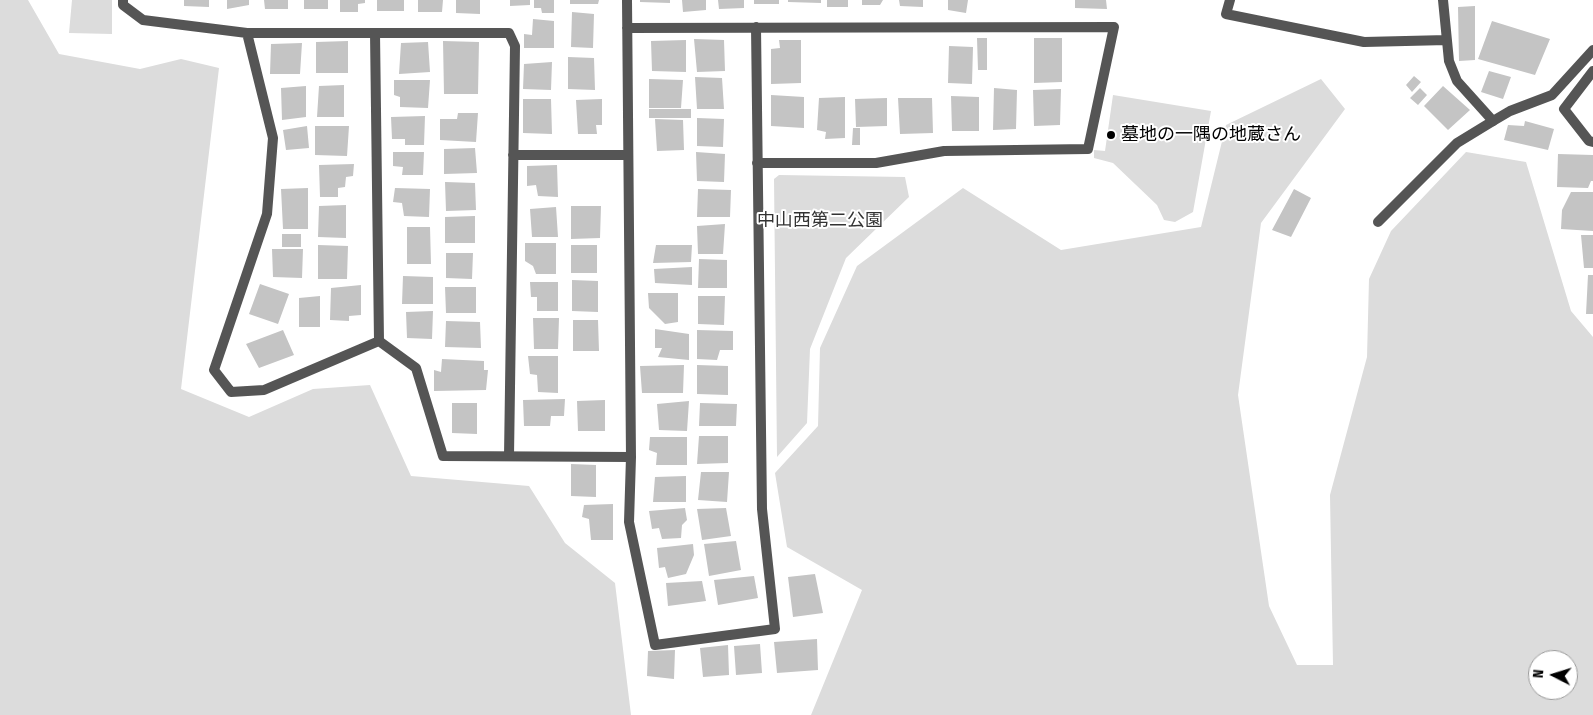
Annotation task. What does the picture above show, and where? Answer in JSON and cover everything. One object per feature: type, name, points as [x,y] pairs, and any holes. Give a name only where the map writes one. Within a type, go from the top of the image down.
[{"type":"street","points":[[123,0],[123,5],[143,20],[247,34],[509,33],[515,46],[509,456]]},
{"type":"street","points":[[627,0],[631,457],[629,522],[655,645],[775,629],[762,509],[756,27]]},
{"type":"street","points":[[1230,0],[1226,14],[1364,42],[1447,40]]},
{"type":"street","points":[[1443,0],[1449,61],[1457,82],[1493,121]]},
{"type":"street","points":[[628,28],[1114,27],[1088,149],[944,151],[876,163],[757,163]]},
{"type":"street","points":[[374,33],[379,341]]},
{"type":"street","points":[[247,34],[273,138],[266,214],[214,370],[231,392],[264,390],[379,341]]},
{"type":"street","points":[[1378,222],[1458,143],[1510,111],[1552,96],[1593,50]]},
{"type":"street","points":[[1593,71],[1564,109],[1589,142],[1593,142]]},
{"type":"street","points":[[513,155],[627,155]]},
{"type":"street","points":[[379,341],[416,368],[444,456],[631,457]]},
{"type":"green space","points":[[0,0],[28,0],[59,54],[140,69],[181,59],[219,68],[181,389],[249,417],[313,389],[370,385],[411,476],[529,486],[565,543],[615,583],[631,715],[0,715]]},
{"type":"green space","points":[[72,0],[112,0],[112,34],[69,33]]},
{"type":"green space","points":[[1321,79],[1345,109],[1261,223],[1238,395],[1269,606],[1297,665],[1333,665],[1330,495],[1367,357],[1369,279],[1391,231],[1466,152],[1526,162],[1571,311],[1593,337],[1593,715],[811,715],[862,590],[787,547],[775,473],[818,426],[820,348],[857,266],[963,188],[1061,250],[1201,227],[1226,125]]},
{"type":"green space","points":[[1113,95],[1211,111],[1193,212],[1175,222],[1164,220],[1157,205],[1113,163],[1094,158],[1094,150],[1105,151]]},
{"type":"green space","name":"中山西第二公園","points":[[779,175],[905,177],[909,197],[846,258],[810,349],[807,423],[777,457],[774,179]]},
{"type":"building","points":[[184,0],[209,0],[209,7],[184,6]]},
{"type":"building","points":[[227,0],[249,0],[249,5],[227,9]]},
{"type":"building","points":[[264,0],[288,0],[288,9],[265,9]]},
{"type":"building","points":[[304,0],[328,0],[328,9],[304,9]]},
{"type":"building","points":[[340,0],[365,0],[365,3],[358,4],[358,12],[340,12]]},
{"type":"building","points":[[377,0],[404,0],[404,11],[377,11]]},
{"type":"building","points":[[418,0],[443,0],[442,12],[418,12]]},
{"type":"building","points":[[456,0],[480,0],[480,14],[456,13]]},
{"type":"building","points":[[510,0],[530,0],[530,5],[510,6]]},
{"type":"building","points":[[534,0],[554,0],[554,13],[542,13],[541,8],[534,8]]},
{"type":"building","points":[[570,0],[599,0],[598,4],[570,4]]},
{"type":"building","points":[[640,0],[670,0],[670,3],[640,2]]},
{"type":"building","points":[[682,0],[706,0],[706,10],[683,12]]},
{"type":"building","points":[[718,0],[744,0],[744,8],[719,9]]},
{"type":"building","points":[[754,0],[779,0],[779,4],[754,4]]},
{"type":"building","points":[[788,0],[821,0],[821,3],[788,2]]},
{"type":"building","points":[[827,0],[848,0],[848,7],[827,7]]},
{"type":"building","points":[[862,0],[883,0],[880,5],[862,5]]},
{"type":"building","points":[[899,0],[923,0],[923,7],[900,6]]},
{"type":"building","points":[[948,0],[968,0],[966,13],[948,10]]},
{"type":"building","points":[[1075,0],[1106,0],[1107,9],[1075,8]]},
{"type":"building","points":[[1475,6],[1475,60],[1459,61],[1458,7]]},
{"type":"building","points":[[572,12],[594,14],[593,48],[571,47]]},
{"type":"building","points":[[533,19],[554,21],[554,48],[524,48],[524,34],[532,35]]},
{"type":"building","points":[[1492,21],[1550,39],[1535,75],[1478,59]]},
{"type":"building","points":[[977,38],[987,38],[987,70],[978,70]]},
{"type":"building","points":[[1034,38],[1062,38],[1062,82],[1034,83]]},
{"type":"building","points":[[694,39],[724,40],[725,71],[697,72]]},
{"type":"building","points":[[686,40],[686,72],[652,71],[651,41]]},
{"type":"building","points":[[779,40],[801,40],[801,83],[771,84],[771,49],[780,48]]},
{"type":"building","points":[[348,41],[348,73],[316,73],[316,42]]},
{"type":"building","points":[[443,41],[479,42],[478,94],[444,94]]},
{"type":"building","points":[[428,42],[430,72],[399,74],[401,43]]},
{"type":"building","points":[[302,43],[300,74],[270,74],[271,44]]},
{"type":"building","points":[[949,46],[973,47],[972,84],[948,83]]},
{"type":"building","points":[[568,57],[594,58],[595,90],[568,89]]},
{"type":"building","points":[[552,62],[551,90],[523,89],[524,64]]},
{"type":"building","points":[[1489,71],[1511,77],[1503,99],[1481,92]]},
{"type":"building","points":[[1414,76],[1421,82],[1412,92],[1406,85]]},
{"type":"building","points":[[695,77],[722,78],[724,109],[697,109]]},
{"type":"building","points":[[649,79],[683,80],[681,108],[649,108]]},
{"type":"building","points":[[394,80],[430,80],[428,108],[400,107],[400,97],[394,95]]},
{"type":"building","points":[[344,85],[344,117],[317,117],[319,86]]},
{"type":"building","points":[[306,86],[306,117],[282,120],[281,88]]},
{"type":"building","points":[[1443,86],[1470,110],[1448,130],[1424,106]]},
{"type":"building","points":[[994,88],[1017,90],[1016,129],[993,130]]},
{"type":"building","points":[[1420,88],[1427,95],[1418,105],[1410,98]]},
{"type":"building","points":[[1061,89],[1060,125],[1034,126],[1033,90]]},
{"type":"building","points":[[771,95],[804,97],[804,128],[771,126]]},
{"type":"building","points":[[951,96],[979,97],[979,131],[952,131]]},
{"type":"building","points":[[845,97],[845,138],[825,139],[826,132],[817,130],[819,98]]},
{"type":"building","points":[[887,98],[887,126],[856,127],[855,99]]},
{"type":"building","points":[[898,98],[932,98],[933,133],[900,134]]},
{"type":"building","points":[[523,99],[551,99],[552,134],[523,133]]},
{"type":"building","points":[[602,99],[602,125],[596,125],[597,134],[578,134],[576,100]]},
{"type":"building","points":[[649,109],[691,109],[691,118],[649,118]]},
{"type":"building","points":[[458,113],[478,113],[476,142],[440,140],[440,119],[457,119]]},
{"type":"building","points":[[425,116],[424,145],[405,145],[405,139],[392,139],[391,117]]},
{"type":"building","points":[[697,118],[724,119],[723,147],[697,146]]},
{"type":"building","points":[[655,119],[683,120],[684,150],[657,151]]},
{"type":"building","points":[[1525,121],[1554,129],[1548,150],[1504,140],[1508,125],[1524,126]]},
{"type":"building","points":[[307,126],[309,148],[286,150],[283,130]]},
{"type":"building","points":[[315,126],[349,126],[347,156],[315,155]]},
{"type":"building","points":[[853,128],[860,128],[860,145],[852,145]]},
{"type":"building","points":[[475,148],[477,173],[444,174],[444,149]]},
{"type":"building","points":[[393,152],[424,152],[423,175],[402,175],[403,167],[393,166]]},
{"type":"building","points":[[696,152],[725,154],[724,182],[697,181]]},
{"type":"building","points":[[1558,154],[1593,155],[1593,181],[1591,181],[1588,188],[1557,187]]},
{"type":"building","points":[[354,164],[353,176],[346,177],[345,187],[338,188],[338,197],[320,197],[319,165]]},
{"type":"building","points":[[557,165],[558,197],[538,196],[536,185],[527,186],[527,166]]},
{"type":"building","points":[[445,182],[475,183],[476,210],[446,211]]},
{"type":"building","points":[[308,188],[308,229],[283,229],[281,189]]},
{"type":"building","points":[[395,188],[430,189],[429,217],[404,216],[402,203],[393,202]]},
{"type":"building","points":[[698,189],[731,190],[730,217],[697,217]]},
{"type":"building","points":[[1294,189],[1311,198],[1291,237],[1272,230]]},
{"type":"building","points":[[1571,192],[1593,192],[1593,231],[1561,229],[1562,210]]},
{"type":"building","points":[[346,205],[346,238],[318,237],[319,206]]},
{"type":"building","points":[[571,206],[601,206],[600,238],[571,239]]},
{"type":"building","points":[[556,207],[558,237],[532,237],[530,209]]},
{"type":"building","points":[[475,216],[475,243],[445,243],[445,217]]},
{"type":"building","points":[[725,224],[723,254],[698,254],[697,226]]},
{"type":"building","points":[[407,227],[430,227],[431,264],[407,264]]},
{"type":"building","points":[[282,234],[301,234],[301,247],[282,247]]},
{"type":"building","points":[[1581,235],[1593,235],[1593,268],[1584,268]]},
{"type":"building","points":[[525,243],[556,243],[556,274],[536,274],[533,266],[525,261]]},
{"type":"building","points":[[318,245],[348,246],[347,279],[318,279]]},
{"type":"building","points":[[571,245],[597,245],[597,273],[571,273]]},
{"type":"building","points":[[656,245],[692,245],[691,262],[653,263]]},
{"type":"building","points":[[272,249],[303,249],[302,278],[273,277]]},
{"type":"building","points":[[446,253],[473,253],[472,279],[446,278]]},
{"type":"building","points":[[699,259],[727,260],[727,288],[698,288]]},
{"type":"building","points":[[692,267],[692,285],[655,283],[654,269]]},
{"type":"building","points":[[1588,275],[1593,275],[1593,314],[1586,314]]},
{"type":"building","points":[[403,276],[433,277],[433,304],[402,304]]},
{"type":"building","points":[[572,280],[598,281],[598,312],[572,311]]},
{"type":"building","points":[[530,282],[558,282],[558,311],[537,311],[537,297],[531,297]]},
{"type":"building","points":[[260,284],[289,294],[278,324],[249,314]]},
{"type":"building","points":[[361,285],[361,315],[349,316],[349,321],[330,320],[331,288]]},
{"type":"building","points":[[445,287],[476,287],[476,313],[446,313]]},
{"type":"building","points":[[648,293],[678,293],[678,322],[665,324],[649,308]]},
{"type":"building","points":[[320,296],[320,327],[299,327],[299,298]]},
{"type":"building","points":[[698,296],[725,296],[724,325],[698,324]]},
{"type":"building","points":[[433,311],[432,339],[407,338],[406,312]]},
{"type":"building","points":[[533,318],[559,318],[558,349],[534,349]]},
{"type":"building","points":[[573,320],[598,320],[599,351],[573,351]]},
{"type":"building","points":[[446,321],[480,322],[481,348],[445,347]]},
{"type":"building","points":[[655,329],[689,334],[689,360],[658,357],[662,348],[655,348]]},
{"type":"building","points":[[283,330],[294,355],[259,368],[246,344]]},
{"type":"building","points":[[697,330],[733,331],[733,350],[720,350],[717,360],[697,359]]},
{"type":"building","points":[[528,356],[558,356],[558,393],[538,392],[537,375],[530,374]]},
{"type":"building","points":[[442,359],[484,361],[484,370],[488,370],[486,390],[434,391],[434,370],[441,372]]},
{"type":"building","points":[[684,365],[683,393],[642,393],[640,366]]},
{"type":"building","points":[[697,365],[728,366],[728,395],[697,394]]},
{"type":"building","points":[[565,399],[564,416],[551,416],[550,426],[524,426],[523,400]]},
{"type":"building","points":[[605,400],[605,431],[578,431],[577,401]]},
{"type":"building","points":[[689,401],[687,431],[659,430],[657,404]]},
{"type":"building","points":[[452,403],[477,403],[477,434],[452,433]]},
{"type":"building","points":[[700,403],[737,404],[736,426],[699,426]]},
{"type":"building","points":[[699,436],[728,436],[728,463],[697,464]]},
{"type":"building","points":[[650,437],[687,437],[687,465],[656,465],[657,453],[649,450]]},
{"type":"building","points":[[571,464],[596,465],[596,497],[571,496]]},
{"type":"building","points":[[701,472],[729,472],[727,502],[698,500]]},
{"type":"building","points":[[686,476],[686,502],[653,502],[655,477]]},
{"type":"building","points":[[613,504],[613,540],[591,540],[589,519],[582,517],[584,505]]},
{"type":"building","points":[[685,508],[687,520],[682,525],[681,538],[662,539],[659,528],[652,529],[649,511]]},
{"type":"building","points":[[726,508],[731,536],[702,540],[697,509]]},
{"type":"building","points":[[736,541],[741,570],[709,576],[704,544]]},
{"type":"building","points":[[693,544],[694,555],[686,574],[668,578],[665,567],[659,568],[657,548]]},
{"type":"building","points":[[815,574],[823,613],[793,617],[788,577]]},
{"type":"building","points":[[754,576],[758,598],[718,605],[714,580]]},
{"type":"building","points":[[702,581],[706,601],[668,606],[666,583]]},
{"type":"building","points":[[817,639],[818,670],[777,673],[774,642]]},
{"type":"building","points":[[760,644],[762,673],[736,675],[734,646]]},
{"type":"building","points":[[728,645],[729,675],[703,677],[700,648]]},
{"type":"building","points":[[675,650],[674,679],[647,676],[648,651]]},
{"type":"place","name":"墓地の一隅の地蔵さん","points":[[1111,135]]}]
